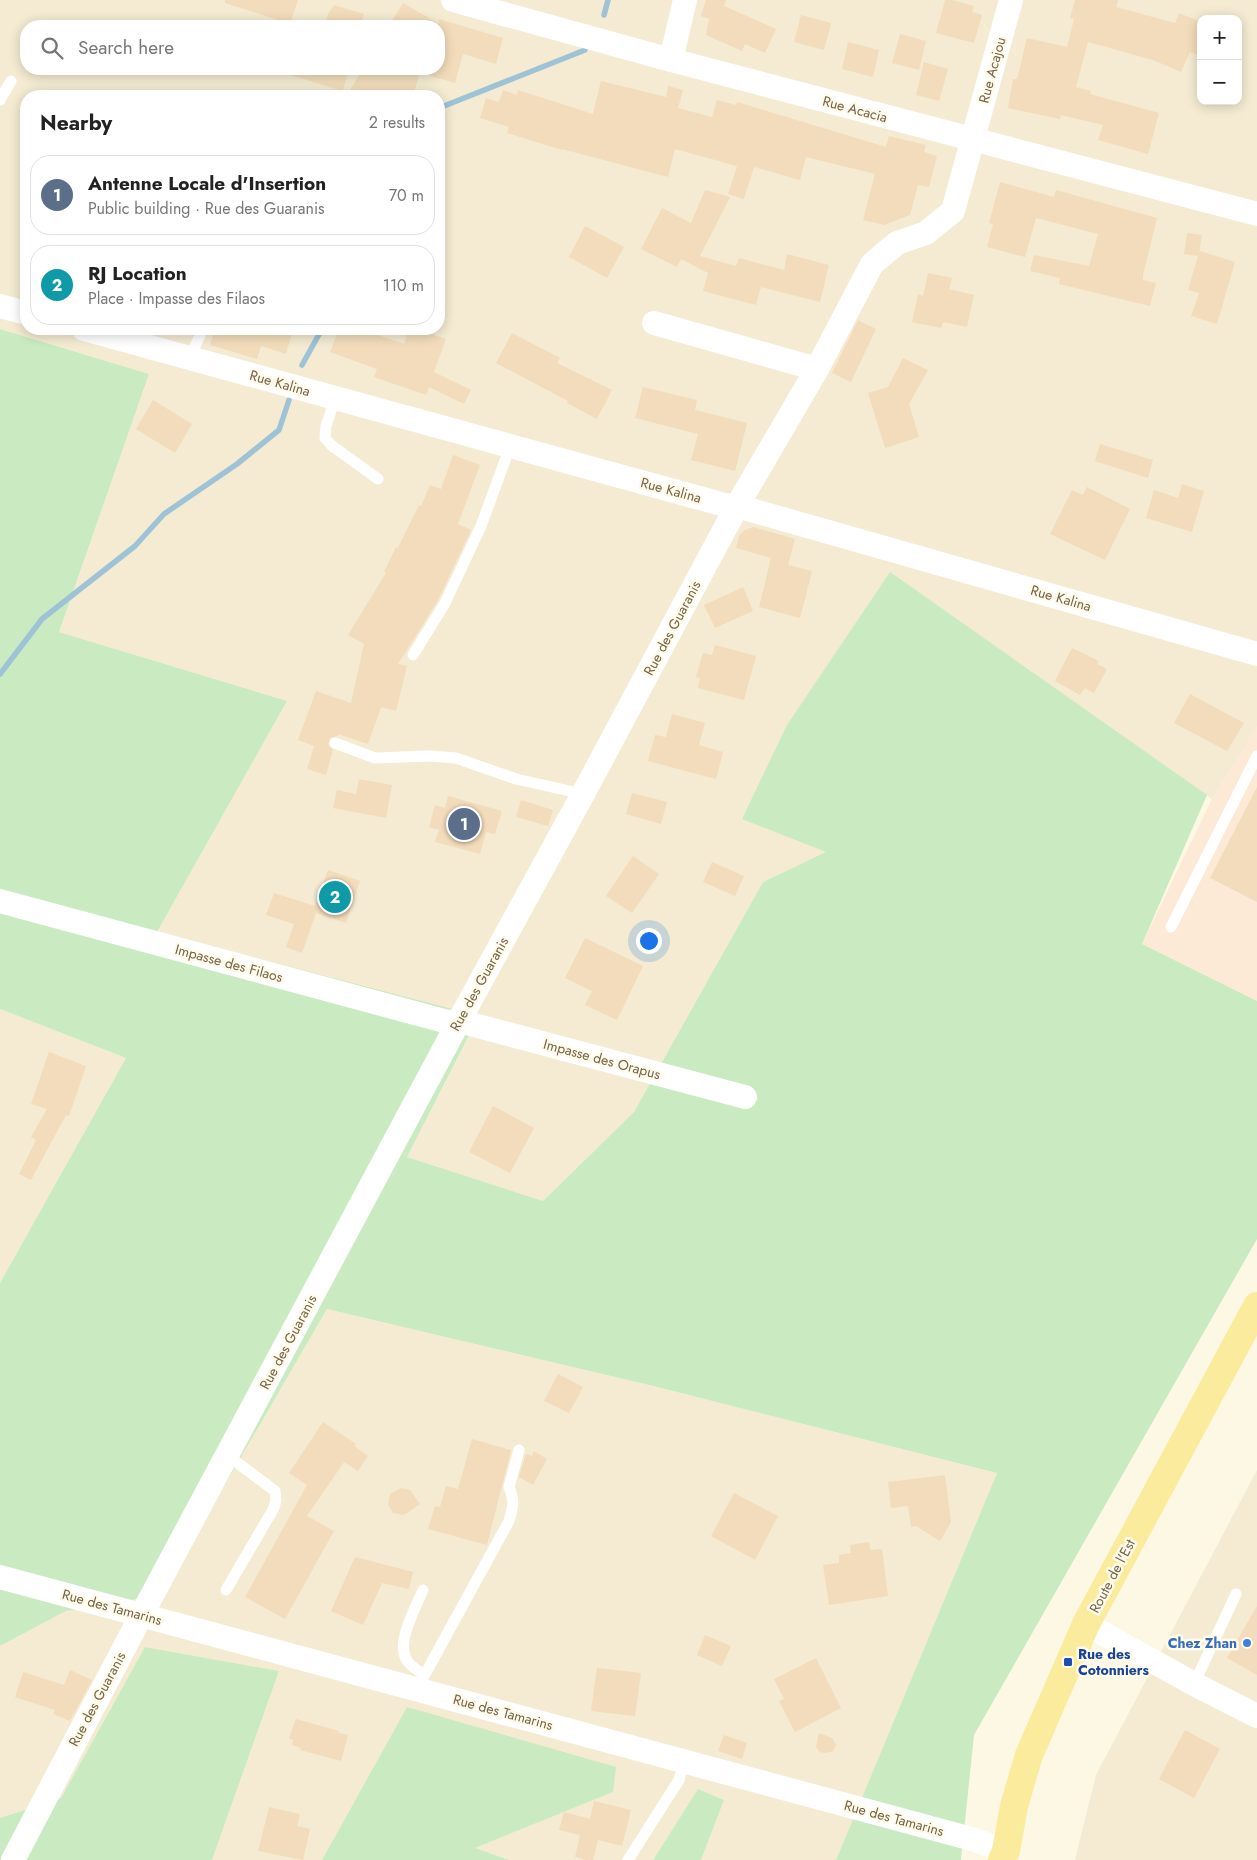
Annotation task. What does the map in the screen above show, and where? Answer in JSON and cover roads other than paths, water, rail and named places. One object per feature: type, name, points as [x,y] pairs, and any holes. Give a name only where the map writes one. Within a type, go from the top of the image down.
[{"type":"main road","name":"Route de l'Est","points":[[1004,1855],[1014,1806],[1029,1755],[1086,1624],[1257,1306]]},
{"type":"street","name":"Rue Acacia","points":[[453,0],[671,60],[1257,214]]},
{"type":"street","points":[[671,60],[685,0]]},
{"type":"street","name":"Rue Acajou","points":[[973,140],[1011,0]]},
{"type":"street","name":"Rue des Guaranis","points":[[13,1860],[142,1614],[459,1021],[737,506],[817,369],[872,264],[897,242],[926,233],[953,211],[973,140]]},
{"type":"street","points":[[0,306],[20,312]]},
{"type":"street","points":[[654,323],[817,369]]},
{"type":"street","name":"Rue Kalina","points":[[107,335],[510,447],[725,505],[737,506],[1257,654]]},
{"type":"street","name":"Impasse des Filaos","points":[[0,901],[448,1022],[459,1021]]},
{"type":"street","name":"Impasse des Orapus","points":[[459,1021],[745,1097]]},
{"type":"street","name":"Rue des Tamarins","points":[[0,1577],[142,1614],[421,1682],[684,1761],[972,1839],[1004,1855]]},
{"type":"street","points":[[1086,1624],[1194,1684],[1257,1716]]},
{"type":"lane","points":[[0,100],[11,81]]},
{"type":"lane","points":[[190,357],[200,335]]},
{"type":"lane","points":[[335,399],[326,426],[325,438],[331,445],[378,479]]},
{"type":"lane","points":[[413,655],[449,594],[481,526],[510,447]]},
{"type":"lane","points":[[334,743],[375,758],[430,756],[456,758],[516,779],[583,794]]},
{"type":"lane","points":[[1171,928],[1257,756]]},
{"type":"lane","points":[[423,1590],[404,1635],[404,1649],[407,1661],[421,1682],[509,1521],[514,1507],[514,1497],[509,1487],[519,1450]]},
{"type":"lane","points":[[226,1590],[274,1508],[276,1500],[274,1491],[227,1455]]},
{"type":"lane","points":[[1194,1684],[1236,1594]]},
{"type":"lane","points":[[628,1860],[679,1780],[684,1761]]},
{"type":"waterway","points":[[604,15],[608,0]]},
{"type":"waterway","points":[[445,106],[585,50]]},
{"type":"waterway","points":[[302,365],[319,335]]},
{"type":"waterway","points":[[0,674],[42,619],[135,546],[164,514],[237,464],[279,430],[289,400]]},
{"type":"place","name":"Antenne Locale d'Insertion","points":[[464,824]]},
{"type":"place","name":"RJ Location","points":[[335,897]]},
{"type":"place","name":"Chez Zhan","points":[[1247,1643]]},
{"type":"place","name":"Rue des Cotonniers","points":[[1068,1662]]}]
